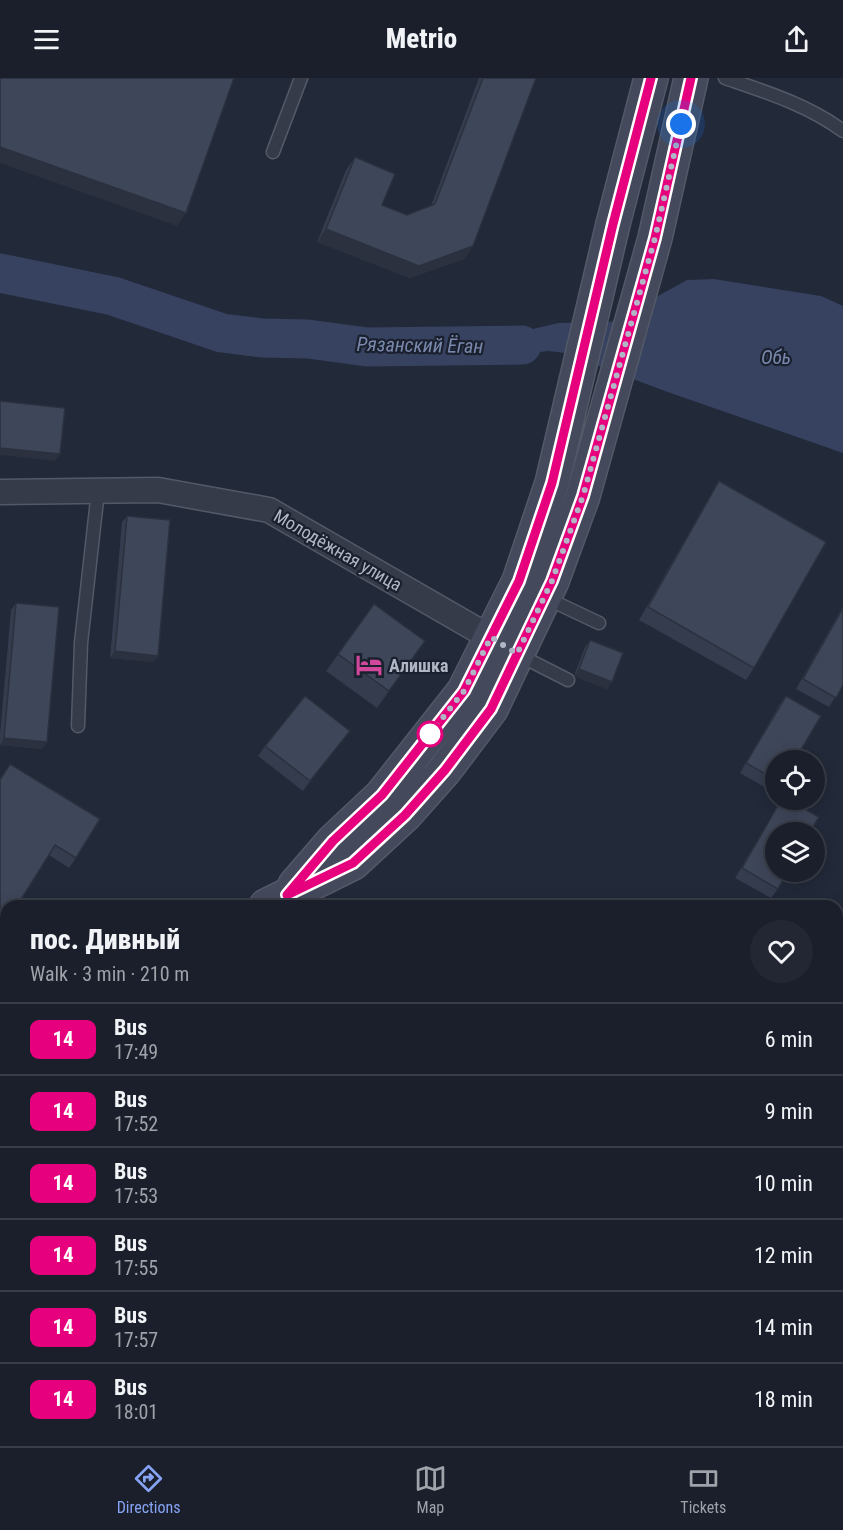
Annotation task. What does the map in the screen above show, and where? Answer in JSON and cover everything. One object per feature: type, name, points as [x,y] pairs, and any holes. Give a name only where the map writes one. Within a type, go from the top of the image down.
[{"type":"main road","points":[[278,900],[353,863],[405,815],[445,770],[491,709],[519,581],[552,483],[613,224],[651,78]]},
{"type":"main road","points":[[504,645],[544,597],[583,496],[655,238],[691,78]]},
{"type":"street","name":"Молодёжная улица","points":[[0,492],[158,490],[268,510],[504,645]]},
{"type":"lane","points":[[273,152],[301,78]]},
{"type":"lane","points":[[725,78],[780,96],[826,118],[843,131]]},
{"type":"lane","points":[[78,726],[81,643],[98,491]]},
{"type":"lane","points":[[544,597],[599,623]]},
{"type":"lane","points":[[504,645],[568,680]]},
{"type":"water","name":"Обь","points":[[714,279],[821,296],[843,306],[843,453],[662,390],[573,354],[549,351],[469,360],[469,347],[473,334],[512,334],[558,323],[611,322],[687,280]]},
{"type":"building","points":[[0,78],[234,78],[186,213],[0,147]]},
{"type":"building","points":[[483,78],[536,78],[473,246],[419,266],[326,229],[355,157],[395,174],[382,205],[407,215],[435,204]]},
{"type":"building","points":[[0,401],[65,408],[60,454],[0,448]]},
{"type":"building","points":[[719,481],[826,542],[754,668],[648,607]]},
{"type":"building","points":[[127,516],[170,520],[158,656],[115,651]]},
{"type":"building","points":[[16,603],[59,607],[47,742],[4,738]]},
{"type":"building","name":"Алишка","points":[[374,604],[425,641],[389,691],[338,654]]},
{"type":"building","points":[[843,608],[843,685],[836,698],[803,679]]},
{"type":"building","points":[[590,640],[623,653],[612,682],[579,669]]},
{"type":"building","points":[[305,696],[350,731],[310,781],[265,746]]},
{"type":"building","points":[[786,696],[821,716],[801,750],[765,750],[765,774],[746,763]]},
{"type":"building","points":[[10,764],[100,819],[76,858],[55,845],[21,900],[0,900],[0,780]]},
{"type":"building","points":[[775,810],[807,810],[819,817],[816,822],[768,822]]},
{"type":"building","points":[[765,828],[765,881],[742,868]]},
{"type":"building","points":[[766,882],[782,882],[778,889]]},
{"type":"waterway","name":"Рязанский Ёган","points":[[0,273],[113,296],[222,333],[262,338],[308,339],[367,347],[522,345]]},
{"type":"bus line","name":"14","points":[[651,78],[613,224],[552,483],[519,581],[464,691],[382,795],[333,841],[287,895],[353,863],[405,815],[445,770],[491,709],[552,581],[583,496],[655,238],[691,78]]},
{"type":"place","name":"Алишка","points":[[369,665]]},
{"type":"route","points":[[430,734],[464,691],[491,637],[517,654],[552,581],[583,496],[655,238],[681,124]]}]
